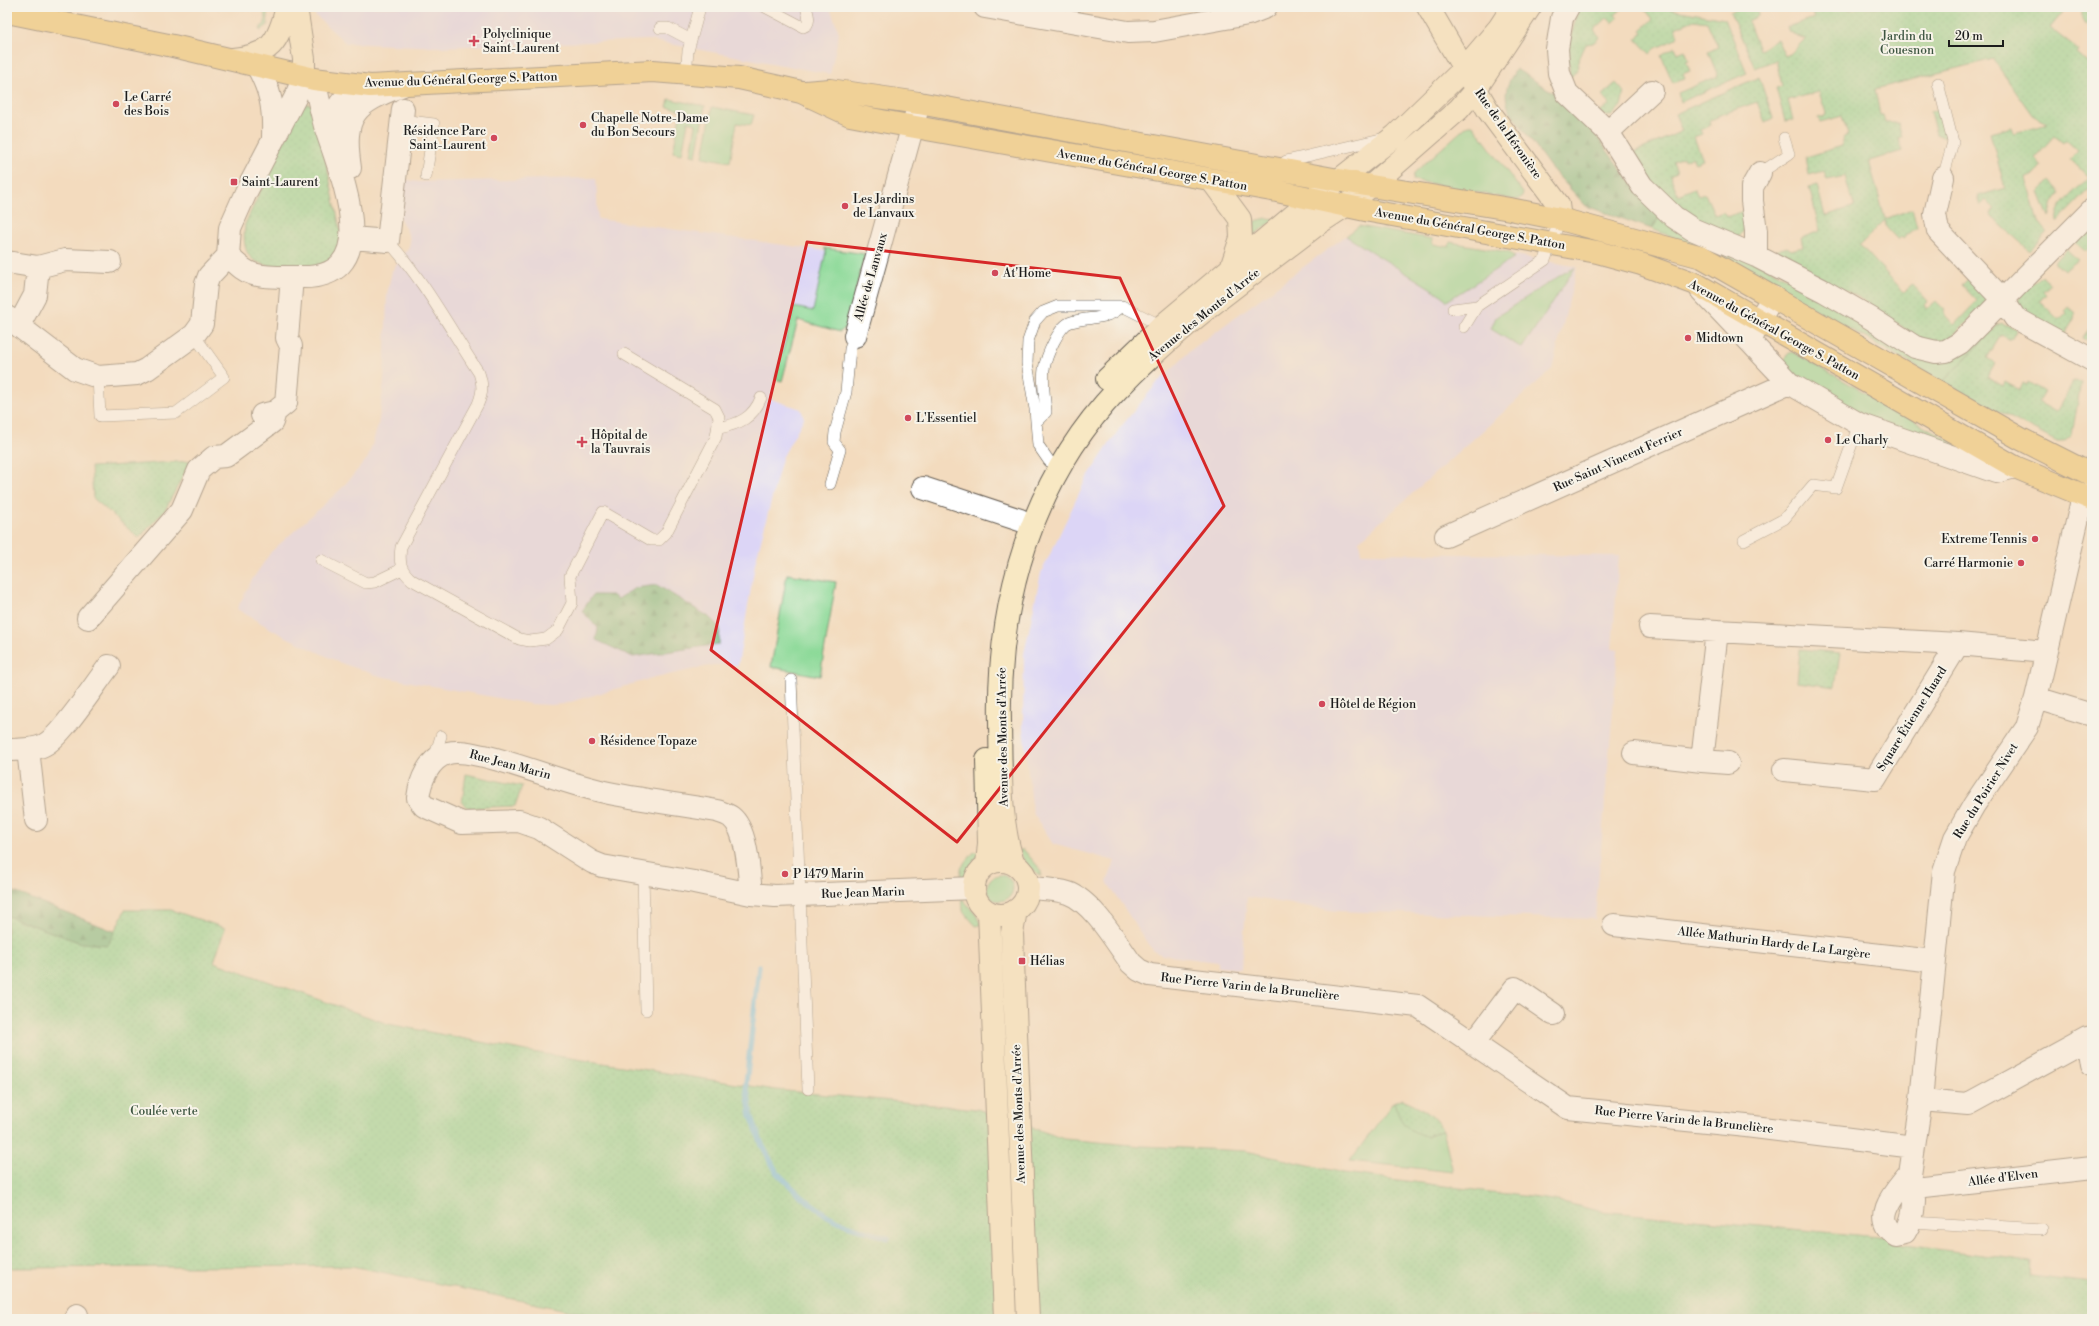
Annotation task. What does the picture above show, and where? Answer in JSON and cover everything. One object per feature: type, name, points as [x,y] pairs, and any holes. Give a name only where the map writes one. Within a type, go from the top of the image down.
[{"type":"main road","name":"Avenue du Général George S. Patton","points":[[7,12],[256,64],[309,78],[370,86],[652,70],[739,78],[802,92],[850,115],[1212,180],[1597,252],[1641,264],[1696,284],[2015,467],[2089,496]]},
{"type":"main road","name":"Avenue du Général George S. Patton","points":[[802,92],[830,90],[919,103],[1560,219],[1702,256],[2021,439],[2092,475]]},
{"type":"street","points":[[233,59],[260,54],[268,49],[276,40],[282,28],[287,7]]},
{"type":"street","points":[[296,7],[303,53],[309,78],[333,146],[351,212]]},
{"type":"street","points":[[985,7],[1128,32],[1154,31],[1248,14],[1266,7]]},
{"type":"street","name":"Rue de la Héronière","points":[[1428,7],[1488,110],[1558,204],[1560,219]]},
{"type":"street","name":"Avenue des Monts d'Arrée","points":[[987,865],[988,808],[985,703],[988,643],[994,611],[1020,520],[1050,460],[1080,413],[1106,380],[1162,326],[1315,199],[1395,136],[1464,69],[1499,28],[1512,7]]},
{"type":"street","name":"Avenue des Monts d'Arrée","points":[[1014,864],[1005,831],[999,692],[1002,645],[1011,592],[1028,537],[1044,496],[1066,458],[1090,422],[1117,390],[1164,345],[1319,223],[1345,206],[1371,186],[1459,109],[1476,89],[1530,7]]},
{"type":"street","points":[[1568,7],[1562,18],[1557,49],[1559,73],[1568,93],[1608,132],[1642,186],[1674,217],[1692,229],[1756,256],[1824,291],[1872,319],[1915,347],[1936,352],[1946,351],[1960,343],[2092,210]]},
{"type":"street","points":[[256,64],[265,80],[272,104],[273,139]]},
{"type":"street","points":[[38,266],[35,295],[13,321],[75,369],[98,377],[137,374],[147,369],[194,336],[202,324],[208,280],[228,256],[230,228],[273,139],[295,98],[309,78]]},
{"type":"street","points":[[228,256],[240,267],[253,274],[300,277],[322,276],[333,271],[342,264],[348,253],[352,238],[352,195],[347,145],[350,123],[361,105],[379,94],[405,84]]},
{"type":"street","points":[[333,146],[335,118],[340,104],[345,96],[370,86]]},
{"type":"street","points":[[1608,132],[1652,91]]},
{"type":"street","name":"Allée de Lanvaux","points":[[855,336],[919,103]]},
{"type":"street","points":[[352,238],[388,241],[402,115]]},
{"type":"street","points":[[1756,256],[1756,231],[1752,201],[1752,187],[1760,173]]},
{"type":"street","points":[[1943,178],[1935,214],[1938,231],[2003,300],[2015,318],[2092,360]]},
{"type":"street","name":"Avenue des Monts d'Arrée","points":[[1212,180],[1240,219],[1241,238],[1231,269]]},
{"type":"street","points":[[7,262],[38,266],[65,260],[110,262]]},
{"type":"street","points":[[88,618],[182,510],[199,470],[214,457],[218,446],[264,413],[274,412],[286,403],[291,346],[287,338],[300,277]]},
{"type":"street","points":[[1696,284],[1789,383],[1859,424],[1996,472],[2015,467]]},
{"type":"street","points":[[1751,342],[1759,320],[1773,297]]},
{"type":"street","name":"Rue Saint-Vincent Ferrier","points":[[1446,536],[1789,383]]},
{"type":"street","points":[[923,488],[1020,520]]},
{"type":"street","name":"Rue du Poirier Nivet","points":[[1912,1181],[1914,1147],[1921,1100],[1944,871],[1955,838],[1974,805],[2027,727],[2089,496]]},
{"type":"street","points":[[1650,627],[1958,644],[2046,652]]},
{"type":"street","points":[[1702,761],[1717,630]]},
{"type":"street","name":"Square Étienne Huard","points":[[1784,770],[1875,779],[1958,644]]},
{"type":"street","points":[[7,750],[28,749],[44,746],[56,736],[109,666]]},
{"type":"street","points":[[2036,698],[2092,716]]},
{"type":"street","points":[[28,749],[36,820]]},
{"type":"street","name":"Rue Jean Marin","points":[[751,894],[749,868],[741,832],[732,818],[725,814],[608,793],[511,762],[466,752],[447,753],[434,760],[430,765],[419,790],[418,798],[424,806],[462,823],[519,821],[539,828],[592,862],[612,868],[751,894],[775,896],[974,888]]},
{"type":"street","points":[[1634,753],[1728,763]]},
{"type":"street","points":[[1000,861],[1014,864],[1024,874],[1028,888],[1025,900],[1016,910],[1003,915],[989,912],[978,902],[974,888],[977,874],[987,865],[1000,861]]},
{"type":"street","name":"Rue Pierre Varin de la Brunelière","points":[[1028,888],[1067,892],[1078,897],[1088,906],[1131,963],[1139,970],[1150,975],[1418,1006],[1568,1108],[1746,1126],[1914,1147]]},
{"type":"street","name":"Avenue des Monts d'Arrée","points":[[1016,910],[1012,933],[1028,1319]]},
{"type":"street","name":"Avenue des Monts d'Arrée","points":[[989,912],[1004,1319]]},
{"type":"street","name":"Allée Mathurin Hardy de La Largère","points":[[1614,925],[1934,961]]},
{"type":"street","points":[[1473,1044],[1515,988],[1553,1014]]},
{"type":"street","points":[[1921,1100],[1978,1107],[2089,1038],[2091,1064]]},
{"type":"street","name":"Allée d'Elven","points":[[1912,1181],[2092,1168]]},
{"type":"street","points":[[1912,1181],[1887,1204],[1884,1218],[1887,1228],[1894,1234],[1905,1232],[1912,1222]]},
{"type":"lane","points":[[686,74],[688,51],[700,7]]},
{"type":"lane","points":[[765,7],[803,27],[809,20],[806,7]]},
{"type":"lane","points":[[660,28],[668,28],[691,40]]},
{"type":"lane","points":[[1938,83],[1953,142],[1943,178]]},
{"type":"lane","points":[[402,115],[434,124],[426,176]]},
{"type":"lane","points":[[1279,169],[1286,161],[1395,136]]},
{"type":"lane","points":[[1760,173],[1789,154],[1784,138]]},
{"type":"lane","points":[[1464,327],[1477,306],[1545,260],[1560,219]]},
{"type":"lane","points":[[388,241],[405,260],[423,286],[478,373],[482,383],[482,394],[478,404],[401,547],[399,559],[402,569],[412,580],[519,638],[530,641],[546,639],[558,630],[572,603],[570,576],[603,512],[651,540],[659,540],[669,526],[716,437],[719,428],[719,417],[716,409],[624,354]]},
{"type":"lane","points":[[1050,460],[1038,445],[1027,363],[1028,341],[1035,321],[1043,312],[1058,306],[1122,306],[1162,326]]},
{"type":"lane","points":[[1036,422],[1046,412],[1044,369],[1057,334],[1069,322],[1103,317],[1115,313],[1122,306]]},
{"type":"lane","points":[[1453,309],[1477,306]]},
{"type":"lane","points":[[98,377],[100,416],[176,413],[224,377],[194,336]]},
{"type":"lane","points":[[830,484],[840,450],[834,442],[834,432],[846,392],[850,349],[855,336]]},
{"type":"lane","points":[[719,428],[735,424],[751,414],[756,410],[761,398]]},
{"type":"lane","points":[[1744,540],[1784,519],[1813,485],[1836,488],[1859,424]]},
{"type":"lane","points":[[321,560],[366,583],[375,582],[402,569]]},
{"type":"lane","points":[[791,680],[808,1089]]},
{"type":"lane","points":[[434,760],[441,736]]},
{"type":"lane","points":[[643,873],[646,1010]]},
{"type":"lane","points":[[1912,1222],[2041,1230]]},
{"type":"highlighted area","points":[[807,242],[1120,278],[1224,506],[957,842],[711,650]]},
{"type":"shaded area","name":"Polyclinique Saint-Laurent","points":[[313,7],[830,7],[839,33],[830,74],[648,40],[439,47],[346,43],[315,15]]},
{"type":"shaded area","name":"Hôpital de la Tauvrais","points":[[596,178],[598,219],[826,251],[813,312],[794,307],[770,399],[801,409],[804,418],[782,458],[755,564],[738,665],[713,665],[650,679],[563,704],[531,704],[379,676],[341,663],[280,634],[237,609],[252,580],[271,552],[341,489],[368,458],[378,426],[384,383],[387,294],[392,271],[408,249],[410,243],[409,236],[399,216],[402,179],[418,182]]},
{"type":"shaded area","points":[[1359,226],[1433,239],[1432,244],[1449,247],[1450,242],[1577,267],[1552,369],[1359,541],[1361,553],[1619,556],[1612,649],[1618,650],[1595,919],[1337,911],[1247,897],[1241,969],[1218,967],[1218,962],[1163,955],[1155,952],[1148,944],[1107,882],[1115,861],[1053,844],[1033,813],[1023,729],[1024,654],[1041,573],[1085,481],[1120,428],[1157,383],[1191,350]]},
{"type":"green space","points":[[264,7],[267,7],[268,25],[260,31],[261,27],[265,24]]},
{"type":"green space","points":[[1579,7],[1624,7],[1615,15],[1618,18],[1612,23],[1607,18],[1594,30],[1600,37],[1593,43],[1586,44],[1580,57],[1577,70],[1570,78],[1568,48]]},
{"type":"green space","points":[[1643,7],[1666,7],[1669,9],[1725,19],[1747,73],[1681,102],[1678,93],[1718,76],[1708,52],[1718,47],[1707,22],[1694,20],[1675,28],[1678,36],[1676,39],[1656,48],[1650,54],[1636,39],[1643,33],[1641,30],[1653,19]]},
{"type":"green space","name":"Jardin du Couesnon","points":[[1742,7],[1758,7],[1758,16],[1748,21],[1759,50],[1777,39],[1785,56],[1790,54],[1805,39],[1789,32],[1787,27],[1814,18],[1811,11],[1826,7],[1854,10],[1857,7],[2067,7],[2050,28],[2078,50],[2076,53],[2091,65],[2089,68],[2092,70],[2092,186],[2057,222],[2059,210],[2063,204],[2088,177],[2070,159],[2078,151],[2066,140],[2063,143],[2055,136],[2035,158],[2042,166],[2035,175],[2026,178],[2038,222],[2047,233],[2030,251],[1991,216],[1990,213],[1995,209],[1986,200],[1981,205],[1978,196],[2005,188],[1990,133],[2012,127],[2014,133],[2048,124],[2032,115],[1993,59],[1875,89],[1880,115],[1883,115],[1885,123],[1898,123],[1902,138],[1899,139],[1902,151],[1869,161],[1885,219],[1912,209],[1917,227],[1903,239],[1901,237],[1898,240],[1886,227],[1885,220],[1860,245],[1904,292],[1912,284],[1928,301],[1924,305],[1927,309],[1936,301],[1945,310],[1943,313],[1954,325],[1977,301],[1962,285],[1970,277],[1986,297],[1982,308],[1948,340],[1926,343],[1858,297],[1788,262],[1775,251],[1787,247],[1791,250],[1803,247],[1801,238],[1820,231],[1809,187],[1817,185],[1825,216],[1855,206],[1845,176],[1827,180],[1824,171],[1809,175],[1806,157],[1842,146],[1844,137],[1848,135],[1842,116],[1820,122],[1818,118],[1825,116],[1826,113],[1819,92],[1788,100],[1793,120],[1785,121],[1776,88],[1782,86],[1776,60],[1755,68],[1730,12]]},
{"type":"green space","points":[[2082,7],[2092,7],[2092,19],[2088,25],[2082,20]]},
{"type":"green space","points":[[1675,47],[1678,53],[1685,50],[1689,60],[1686,61],[1690,71],[1683,74],[1685,79],[1673,83],[1661,55]]},
{"type":"green space","points":[[1516,69],[1564,99],[1595,134],[1626,176],[1661,214],[1652,229],[1586,206],[1550,167],[1509,110],[1506,93],[1510,79]]},
{"type":"green space","points":[[1759,77],[1773,118],[1765,122],[1757,102],[1717,116],[1718,118],[1710,121],[1711,125],[1700,130],[1702,134],[1694,137],[1703,160],[1695,163],[1692,157],[1684,160],[1683,157],[1673,161],[1677,172],[1670,175],[1678,195],[1694,188],[1698,196],[1705,194],[1715,215],[1723,212],[1727,217],[1743,211],[1746,228],[1739,236],[1731,236],[1683,213],[1657,188],[1631,154],[1682,131],[1675,114]]},
{"type":"green space","points":[[1616,83],[1624,92],[1621,106],[1612,116],[1606,116],[1598,113],[1610,104],[1602,95]]},
{"type":"green space","points":[[669,99],[705,106],[696,156],[691,155],[696,124],[688,122],[682,154],[673,152],[681,110],[667,107]]},
{"type":"green space","points":[[301,103],[314,105],[342,238],[335,256],[313,268],[261,264],[249,255],[245,247],[245,224]]},
{"type":"green space","points":[[712,107],[754,115],[751,125],[737,123],[730,162],[703,157]]},
{"type":"green space","points":[[1940,109],[1946,136],[1945,138],[1936,134],[1930,112]]},
{"type":"green space","points":[[1468,125],[1473,125],[1523,193],[1522,198],[1516,200],[1413,180],[1414,173]]},
{"type":"green space","points":[[2049,181],[2060,193],[2053,202],[2049,218],[2039,192]]},
{"type":"green space","points":[[1661,214],[1776,272],[1907,350],[1983,328],[1988,334],[1943,382],[1724,257],[1652,229]]},
{"type":"green space","points":[[1267,218],[1276,219],[1251,237],[1255,221]]},
{"type":"green space","points":[[2092,222],[2092,240],[2089,243],[2092,245],[2086,252],[2074,241]]},
{"type":"green space","points":[[1359,226],[1433,239],[1432,244],[1449,247],[1450,242],[1508,252],[1515,257],[1447,301],[1443,296],[1346,236]]},
{"type":"green space","points":[[824,248],[865,254],[846,327],[840,332],[798,320],[782,381],[775,379],[794,307],[813,311],[826,251]]},
{"type":"green space","points":[[2066,249],[2078,260],[2064,271],[2054,262]]},
{"type":"green space","points":[[1575,268],[1522,348],[1491,329],[1496,317],[1564,273]]},
{"type":"green space","points":[[2041,275],[2050,285],[2043,291],[2046,294],[2040,301],[2059,320],[2066,313],[2064,311],[2068,307],[2075,313],[2074,319],[2064,336],[2036,320],[2023,310],[2019,304],[2019,299],[2021,296]]},
{"type":"green space","points":[[2002,323],[2017,329],[2011,340],[2001,335],[1987,358],[1995,363],[1987,377],[2003,386],[2005,382],[2019,390],[2023,383],[2027,385],[2028,382],[2044,392],[2038,402],[2056,412],[2074,381],[2081,382],[2072,435],[2064,442],[2057,442],[1943,382],[1997,325]]},
{"type":"green space","points":[[2092,325],[2092,344],[2082,338]]},
{"type":"green space","points":[[1793,352],[1972,453],[1883,423],[1840,404],[1820,393],[1795,375],[1786,365],[1785,358],[1787,354]]},
{"type":"green space","points":[[191,461],[165,510],[139,538],[93,498],[91,467]]},
{"type":"green space","points":[[787,574],[836,582],[820,676],[771,667]]},
{"type":"green space","points":[[657,585],[709,617],[720,628],[719,644],[633,657],[596,640],[598,628],[582,611],[593,595],[612,595],[618,599],[635,588]]},
{"type":"green space","points":[[1800,649],[1840,653],[1835,687],[1797,682]]},
{"type":"green space","points":[[466,774],[522,786],[515,806],[469,808],[462,803]]},
{"type":"green space","points":[[1018,850],[1024,850],[1041,870],[1041,876],[1027,866]]},
{"type":"green space","points":[[974,852],[980,852],[967,875],[961,880],[961,868]]},
{"type":"green space","points":[[1000,875],[1009,879],[1013,888],[1009,897],[1000,901],[991,897],[987,888],[991,879]]},
{"type":"green space","points":[[7,889],[116,932],[108,945],[81,943],[7,916]]},
{"type":"green space","points":[[962,898],[976,915],[981,925],[976,926],[963,911]]},
{"type":"green space","name":"Coulée verte","points":[[125,910],[171,910],[225,928],[214,962],[388,1024],[532,1052],[776,1090],[977,1109],[1065,1139],[1143,1146],[1246,1151],[1344,1173],[1553,1200],[1599,1211],[1888,1238],[1896,1244],[2031,1261],[2030,1276],[2092,1283],[2092,1319],[610,1319],[352,1266],[7,1268],[7,916],[81,943],[108,945]]},
{"type":"green space","points":[[1402,1099],[1425,1111],[1439,1124],[1443,1130],[1427,1137],[1405,1125],[1399,1116],[1394,1102]]},
{"type":"green space","points":[[1394,1101],[1427,1137],[1443,1130],[1453,1172],[1350,1161]]},
{"type":"waterway","points":[[759,966],[746,1084],[751,1115],[762,1145],[777,1173],[801,1196],[828,1216],[847,1225],[888,1238]]},
{"type":"place","name":"Polyclinique Saint-Laurent","points":[[474,41]]},
{"type":"place","name":"Le Carré des Bois","points":[[116,104]]},
{"type":"place","name":"Chapelle Notre-Dame du Bon Secours","points":[[583,125]]},
{"type":"place","name":"Résidence Parc Saint-Laurent","points":[[494,138]]},
{"type":"place","name":"Saint-Laurent","points":[[234,182]]},
{"type":"place","name":"Les Jardins de Lanvaux","points":[[845,206]]},
{"type":"place","name":"At'Home","points":[[995,273]]},
{"type":"place","name":"Midtown","points":[[1688,338]]},
{"type":"place","name":"L'Essentiel","points":[[908,418]]},
{"type":"place","name":"Le Charly","points":[[1828,440]]},
{"type":"place","name":"Hôpital de la Tauvrais","points":[[582,442]]},
{"type":"place","name":"Extreme Tennis","points":[[2035,539]]},
{"type":"place","name":"Carré Harmonie","points":[[2021,563]]},
{"type":"place","name":"Hôtel de Région","points":[[1322,704]]},
{"type":"place","name":"Résidence Topaze","points":[[592,741]]},
{"type":"place","name":"P 1479 Marin","points":[[785,874]]},
{"type":"place","name":"Hélias","points":[[1022,961]]}]
